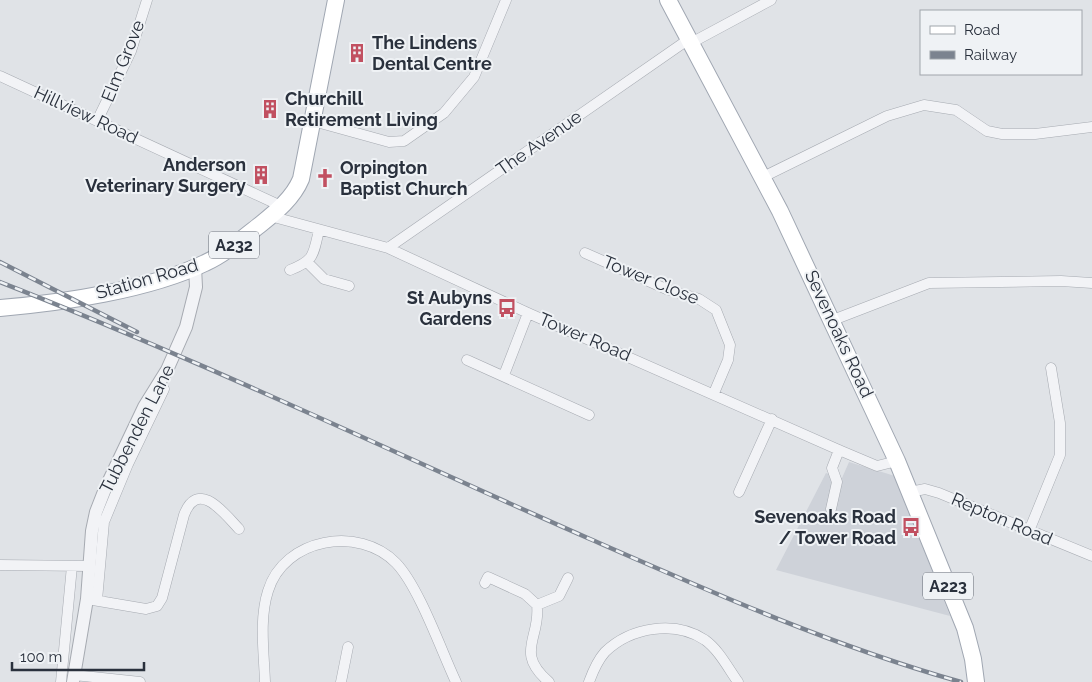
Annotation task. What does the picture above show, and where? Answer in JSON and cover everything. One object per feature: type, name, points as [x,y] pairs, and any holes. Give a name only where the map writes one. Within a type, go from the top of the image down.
[{"type":"main road","name":"Station Road","points":[[0,308],[78,298],[147,282],[195,268],[218,255],[275,211],[298,184],[313,121],[336,0]]},
{"type":"main road","name":"Sevenoaks Road","points":[[668,0],[763,177],[833,320],[897,461],[965,628],[973,659],[976,682]]},
{"type":"street","name":"Elm Grove","points":[[98,121],[131,51],[146,0]]},
{"type":"street","points":[[313,121],[389,142],[404,141],[451,107],[474,77],[506,0]]},
{"type":"street","name":"The Avenue","points":[[388,248],[690,41],[771,0]]},
{"type":"street","name":"Hillview Road","points":[[0,76],[98,121],[275,211]]},
{"type":"street","points":[[763,177],[887,116],[924,105],[956,110],[986,131],[1002,134],[1036,134],[1092,126]]},
{"type":"street","name":"Tower Road","points":[[275,211],[319,230],[388,248],[877,466],[897,461]]},
{"type":"street","points":[[290,270],[308,263],[313,256],[319,230]]},
{"type":"street","name":"Tower Close","points":[[585,253],[666,289],[699,299],[716,310],[730,344],[728,360],[714,393]]},
{"type":"street","points":[[308,263],[324,279],[348,286]]},
{"type":"street","name":"Tubbenden Lane","points":[[73,678],[92,599],[90,566],[92,531],[96,512],[123,461],[149,398],[168,370],[186,327],[196,286],[195,268]]},
{"type":"street","points":[[833,320],[930,282],[1061,281],[1092,283]]},
{"type":"street","points":[[504,375],[528,312]]},
{"type":"street","points":[[467,360],[504,375],[589,415]]},
{"type":"street","points":[[1029,531],[1060,455],[1060,423],[1051,368]]},
{"type":"street","points":[[164,389],[123,461],[104,522],[92,599],[146,609],[157,606],[162,598],[184,515],[188,506],[196,501],[206,499],[215,502],[239,529]]},
{"type":"street","points":[[739,492],[772,419]]},
{"type":"street","points":[[831,508],[837,482],[832,468],[839,450]]},
{"type":"street","name":"Repton Road","points":[[910,492],[924,489],[939,493],[1092,556]]},
{"type":"street","points":[[265,682],[264,616],[268,590],[282,566],[302,550],[328,541],[353,541],[379,549],[396,563],[412,586],[456,682]]},
{"type":"street","points":[[0,565],[90,566]]},
{"type":"street","points":[[61,682],[72,566]]},
{"type":"street","points":[[485,583],[488,577],[525,594],[537,605],[539,618],[531,638],[530,652],[540,674],[549,682]]},
{"type":"street","points":[[537,605],[559,596],[568,578]]},
{"type":"street","points":[[589,682],[595,666],[606,652],[621,641],[639,632],[670,628],[689,632],[706,641],[738,682]]},
{"type":"street","points":[[341,682],[348,647]]},
{"type":"street","points":[[73,678],[140,682]]},
{"type":"shaded area","points":[[849,462],[895,476],[950,616],[776,570],[826,473],[842,478]]},
{"type":"railway","points":[[0,262],[137,332]]},
{"type":"railway","points":[[0,282],[223,375],[727,598],[866,652],[961,682]]},
{"type":"place","name":"The Lindens Dental Centre","points":[[357,53]]},
{"type":"place","name":"Churchill Retirement Living","points":[[270,109]]},
{"type":"place","name":"Anderson Veterinary Surgery","points":[[261,175]]},
{"type":"place","name":"Orpington Baptist Church","points":[[325,178]]},
{"type":"place","name":"St Aubyns Gardens","points":[[507,308]]},
{"type":"place","name":"Sevenoaks Road / Tower Road","points":[[911,527]]}]
